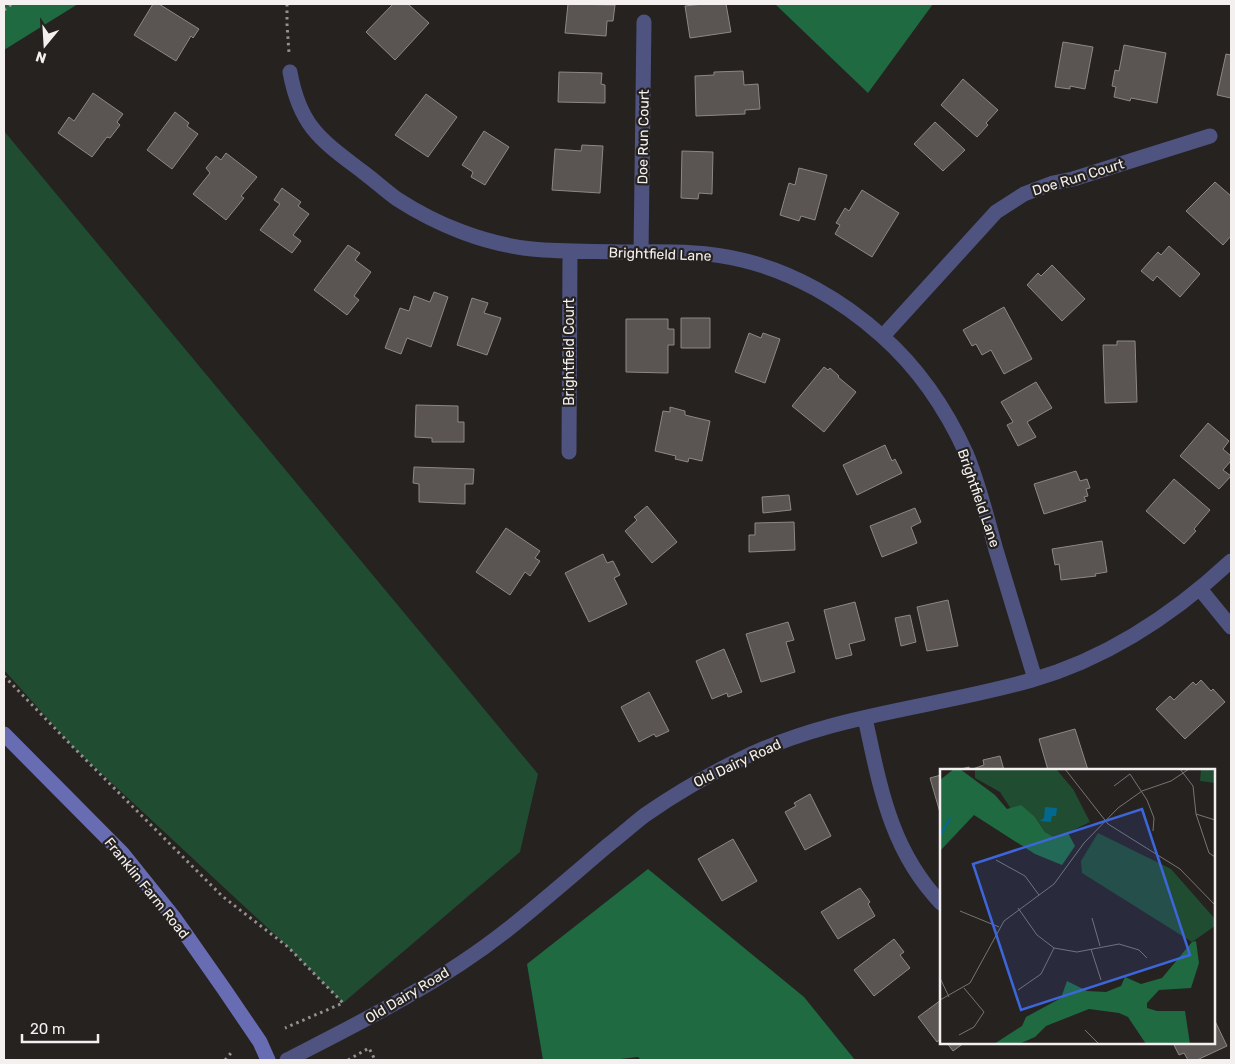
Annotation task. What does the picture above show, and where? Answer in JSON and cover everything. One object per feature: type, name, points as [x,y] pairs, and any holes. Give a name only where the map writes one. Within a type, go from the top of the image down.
[{"type":"main road","name":"Franklin Farm Road","points":[[4,734],[128,860],[175,920],[224,989],[260,1042],[268,1060]]},
{"type":"street","name":"Doe Run Court","points":[[641,252],[644,22]]},
{"type":"street","name":"Brightfield Lane","points":[[290,72],[294,93],[305,119],[322,140],[397,199],[442,224],[485,239],[530,248],[570,251],[698,253],[741,259],[782,272],[808,284],[850,310],[883,336],[924,381],[945,412],[966,455],[983,504],[1035,679]]},
{"type":"street","name":"Doe Run Court","points":[[883,336],[996,212],[1024,194],[1053,183],[1073,179],[1210,136]]},
{"type":"street","name":"Brightfield Court","points":[[569,452],[570,251]]},
{"type":"street","name":"Old Dairy Road","points":[[287,1060],[358,1024],[456,967],[506,930],[644,816],[691,784],[742,758],[786,740],[842,723],[991,691],[1035,679],[1076,664],[1125,641],[1157,622],[1200,590],[1231,561]]},
{"type":"street","points":[[1200,590],[1231,628]]},
{"type":"street","points":[[865,718],[884,802],[898,840],[918,874],[940,902]]},
{"type":"path","points":[[4,10],[12,4]]},
{"type":"path","points":[[287,4],[290,72]]},
{"type":"path","points":[[4,676],[222,896],[288,947],[343,1003],[284,1028]]},
{"type":"path","points":[[348,1060],[369,1048],[375,1060]]},
{"type":"path","points":[[225,1060],[231,1053]]},
{"type":"green space","points":[[4,4],[78,4],[4,50]]},
{"type":"green space","points":[[775,4],[933,4],[868,93]]},
{"type":"green space","points":[[4,131],[538,774],[520,852],[343,1003],[288,947],[73,747],[4,670]]},
{"type":"green space","points":[[648,869],[804,997],[855,1060],[641,1060],[638,1057],[612,1060],[543,1060],[527,964]]},
{"type":"building","points":[[153,4],[159,4],[199,29],[193,38],[191,36],[176,61],[134,35]]},
{"type":"building","points":[[393,4],[408,4],[429,23],[395,60],[366,32]]},
{"type":"building","points":[[568,4],[615,5],[613,21],[607,21],[606,36],[565,33]]},
{"type":"building","points":[[726,4],[731,32],[690,38],[685,6]]},
{"type":"building","points":[[1063,42],[1093,47],[1085,89],[1070,86],[1070,89],[1055,87]]},
{"type":"building","points":[[1124,45],[1166,53],[1157,103],[1131,98],[1130,101],[1114,97],[1116,87],[1112,86],[1115,70],[1119,71]]},
{"type":"building","points":[[1226,54],[1231,55],[1231,98],[1217,95]]},
{"type":"building","points":[[743,71],[744,85],[758,84],[760,109],[745,110],[745,114],[696,116],[695,76],[714,75],[714,72]]},
{"type":"building","points":[[559,72],[602,73],[601,84],[605,85],[605,103],[558,102]]},
{"type":"building","points":[[963,79],[998,110],[977,137],[941,105]]},
{"type":"building","points":[[93,93],[123,114],[117,122],[120,125],[110,138],[107,137],[92,157],[58,133],[69,117],[74,121]]},
{"type":"building","points":[[426,94],[457,117],[428,157],[395,135]]},
{"type":"building","points":[[175,112],[189,123],[187,126],[198,134],[172,169],[147,150]]},
{"type":"building","points":[[935,122],[965,150],[943,171],[914,144]]},
{"type":"building","points":[[484,131],[509,147],[485,185],[471,177],[473,172],[462,165]]},
{"type":"building","points":[[582,145],[603,146],[600,193],[552,190],[555,149],[581,151]]},
{"type":"building","points":[[682,151],[713,152],[712,194],[699,193],[698,199],[681,198]]},
{"type":"building","points":[[226,153],[257,177],[241,196],[244,198],[226,220],[193,194],[210,173],[206,168],[216,156],[221,160]]},
{"type":"building","points":[[799,168],[827,175],[815,220],[801,216],[799,221],[780,215],[789,183],[795,185]]},
{"type":"building","points":[[1215,182],[1231,196],[1231,236],[1223,245],[1186,211]]},
{"type":"building","points":[[282,188],[301,202],[298,206],[309,214],[293,235],[301,241],[292,253],[260,230],[280,204],[274,200]]},
{"type":"building","points":[[862,190],[899,213],[872,257],[835,234],[840,225],[836,223],[845,208],[849,211]]},
{"type":"building","points":[[348,245],[360,253],[355,260],[371,272],[354,296],[359,300],[347,315],[314,290]]},
{"type":"building","points":[[1169,246],[1200,274],[1180,297],[1157,276],[1153,281],[1141,271],[1158,252],[1161,255]]},
{"type":"building","points":[[1052,265],[1085,299],[1062,321],[1027,285],[1038,273],[1041,276]]},
{"type":"building","points":[[434,292],[448,297],[431,347],[407,338],[401,354],[385,348],[400,308],[409,311],[414,296],[430,302]]},
{"type":"building","points":[[472,298],[488,303],[484,313],[501,318],[487,355],[457,345]]},
{"type":"building","points":[[1004,307],[1032,359],[1004,374],[991,350],[982,355],[976,344],[972,346],[963,330]]},
{"type":"building","points":[[681,318],[710,318],[710,348],[681,348]]},
{"type":"building","points":[[626,319],[668,319],[668,329],[674,329],[674,345],[668,345],[668,373],[626,372]]},
{"type":"building","points":[[749,333],[761,338],[763,333],[780,339],[765,383],[735,372]]},
{"type":"building","points":[[1117,341],[1135,341],[1137,402],[1105,403],[1103,345],[1117,345]]},
{"type":"building","points":[[824,367],[828,370],[830,368],[856,392],[824,432],[792,406]]},
{"type":"building","points":[[1036,382],[1052,408],[1027,422],[1036,437],[1018,446],[1007,425],[1013,422],[1001,402]]},
{"type":"building","points":[[416,405],[458,406],[458,422],[464,422],[464,442],[432,442],[432,438],[415,437]]},
{"type":"building","points":[[670,407],[685,411],[685,415],[710,421],[702,461],[689,458],[688,462],[675,459],[676,456],[655,451],[663,411],[670,412]]},
{"type":"building","points":[[1208,423],[1229,441],[1223,449],[1231,456],[1231,461],[1223,470],[1231,476],[1219,489],[1180,456]]},
{"type":"building","points":[[885,445],[892,461],[895,459],[902,473],[857,495],[843,465]]},
{"type":"building","points":[[414,467],[474,469],[473,484],[465,484],[465,504],[419,502],[419,484],[413,483]]},
{"type":"building","points":[[1076,471],[1080,481],[1087,479],[1090,488],[1086,489],[1088,496],[1084,497],[1086,501],[1044,514],[1034,484]]},
{"type":"building","points":[[1174,479],[1210,510],[1194,529],[1196,531],[1184,544],[1146,511]]},
{"type":"building","points":[[789,495],[791,510],[763,513],[762,497]]},
{"type":"building","points":[[647,506],[677,542],[652,563],[625,531],[637,520],[634,517]]},
{"type":"building","points":[[915,508],[921,522],[911,527],[917,543],[882,557],[870,526]]},
{"type":"building","points":[[794,522],[795,550],[749,552],[749,535],[755,535],[755,523]]},
{"type":"building","points":[[506,528],[540,551],[535,558],[540,561],[530,576],[525,572],[510,595],[476,572]]},
{"type":"building","points":[[1102,541],[1107,572],[1095,574],[1096,576],[1061,580],[1059,564],[1055,565],[1052,549]]},
{"type":"building","points":[[603,554],[607,563],[613,561],[620,575],[614,578],[627,604],[589,622],[565,573]]},
{"type":"building","points":[[948,600],[958,646],[927,651],[917,607]]},
{"type":"building","points":[[855,602],[865,640],[849,644],[852,655],[836,659],[824,610]]},
{"type":"building","points":[[910,615],[916,642],[901,646],[895,618]]},
{"type":"building","points":[[788,622],[794,640],[786,642],[795,672],[761,682],[746,634]]},
{"type":"building","points":[[724,649],[742,692],[728,697],[727,693],[712,699],[696,661]]},
{"type":"building","points":[[1201,680],[1225,702],[1185,739],[1156,709],[1170,696],[1174,700],[1193,682],[1196,685]]},
{"type":"building","points":[[649,692],[669,731],[656,737],[654,734],[639,742],[621,707]]},
{"type":"building","points":[[1075,729],[1088,769],[1048,769],[1039,739]]},
{"type":"building","points":[[1000,756],[1004,769],[973,769],[984,765],[983,760]]},
{"type":"building","points":[[940,775],[940,813],[930,778]]},
{"type":"building","points":[[810,794],[831,836],[805,850],[785,812],[796,806],[794,803]]},
{"type":"building","points":[[733,839],[757,881],[722,901],[698,859]]},
{"type":"building","points":[[860,888],[870,902],[868,904],[875,916],[838,939],[821,912]]},
{"type":"building","points":[[894,939],[904,952],[900,955],[910,968],[874,996],[854,970]]},
{"type":"building","points":[[940,1001],[940,1040],[937,1042],[918,1017]]},
{"type":"building","points":[[1215,1021],[1227,1046],[1197,1060],[1188,1060],[1184,1053],[1179,1055],[1174,1044],[1215,1044]]},
{"type":"building","points":[[948,1044],[963,1044],[953,1051]]}]
